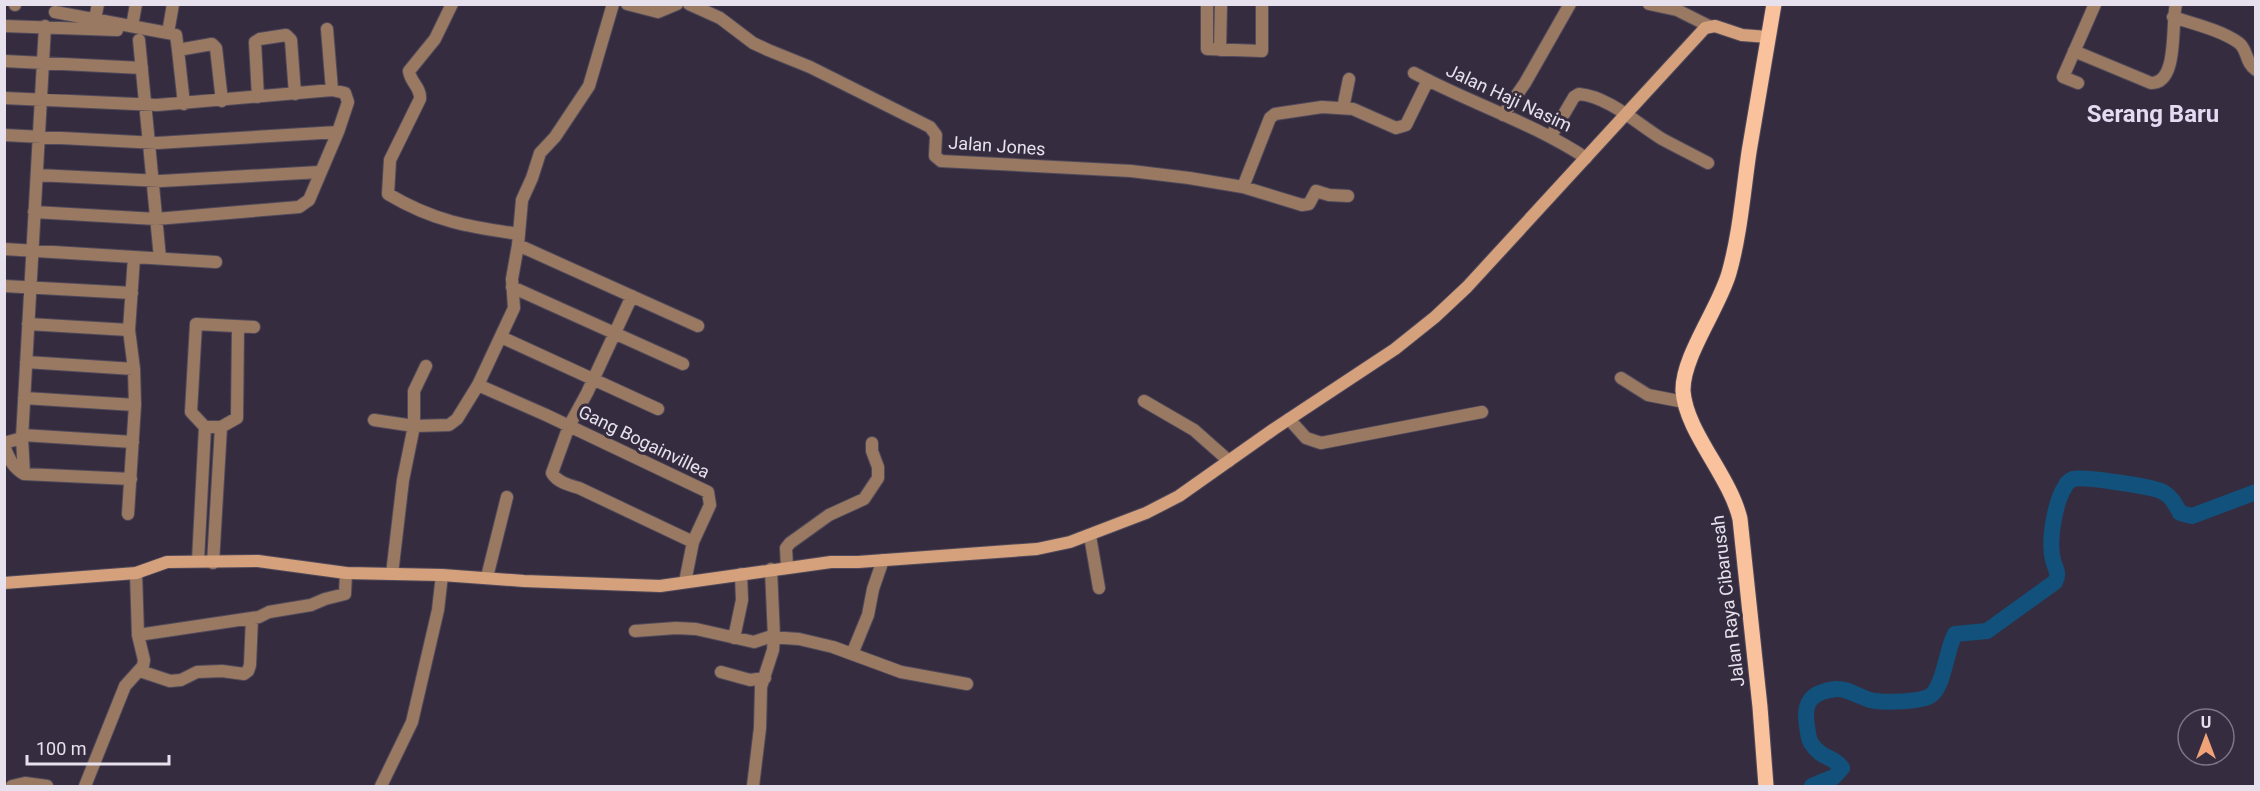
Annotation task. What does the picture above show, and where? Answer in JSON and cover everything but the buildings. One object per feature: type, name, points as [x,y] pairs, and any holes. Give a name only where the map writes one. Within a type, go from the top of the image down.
[{"type":"main road","name":"Jalan Raya Cibarusah","points":[[1766,786],[1740,519],[1732,496],[1684,402],[1683,380],[1722,290],[1736,245],[1774,4]]},
{"type":"street","points":[[95,20],[98,4]]},
{"type":"street","points":[[132,26],[136,4]]},
{"type":"street","points":[[168,33],[173,4]]},
{"type":"street","points":[[452,4],[435,39],[409,71],[420,93],[420,99],[390,159],[388,194],[446,221],[519,240],[698,326]]},
{"type":"street","points":[[374,420],[414,426],[444,426],[453,422],[478,385],[514,308],[512,287],[522,200],[532,178],[538,156],[555,137],[589,86],[613,4]]},
{"type":"street","points":[[627,4],[658,12],[677,4]]},
{"type":"street","name":"Jalan Jones","points":[[689,4],[720,18],[753,43],[820,72],[930,127],[936,135],[935,156],[941,161],[1131,171],[1189,177],[1243,187],[1302,205],[1309,204],[1316,191],[1329,195],[1348,196]]},
{"type":"street","points":[[1206,4],[1207,49],[1262,51],[1262,4]]},
{"type":"street","points":[[1220,50],[1221,4]]},
{"type":"street","points":[[1503,115],[1525,83],[1570,4]]},
{"type":"street","points":[[1649,4],[1677,10],[1709,26],[1754,37],[1768,37]]},
{"type":"street","points":[[2079,83],[2062,77],[2095,4]]},
{"type":"street","points":[[24,474],[22,437],[43,63],[48,26],[56,8],[95,20],[176,35],[184,104]]},
{"type":"street","points":[[2074,51],[2157,83],[2162,80],[2173,57],[2175,11],[2237,42],[2244,49],[2248,64],[2256,70]]},
{"type":"street","points":[[4,26],[117,30],[118,24]]},
{"type":"street","points":[[4,583],[136,573],[167,562],[258,561],[346,573],[442,575],[641,586],[831,562],[1037,549],[1089,536],[1163,504],[1395,349],[1436,317],[1467,287],[1709,26]]},
{"type":"street","points":[[327,29],[332,90]]},
{"type":"street","points":[[258,97],[255,42],[260,39],[286,35],[291,40],[295,94]]},
{"type":"street","points":[[139,40],[160,258]]},
{"type":"street","points":[[178,50],[212,44],[216,48],[222,101]]},
{"type":"street","points":[[4,61],[142,68]]},
{"type":"street","points":[[1414,73],[1428,80]]},
{"type":"street","points":[[1342,108],[1349,79]]},
{"type":"street","name":"Jalan Haji Nasim","points":[[1243,187],[1270,118],[1275,114],[1322,107],[1342,108],[1360,111],[1396,128],[1401,127],[1406,125],[1428,80],[1551,136],[1586,158]]},
{"type":"street","points":[[4,98],[145,105],[222,101],[332,90],[345,93],[348,97],[338,132],[309,200],[299,207],[156,219],[34,212]]},
{"type":"street","points":[[1551,136],[1574,97],[1579,94],[1598,99],[1663,140],[1708,163]]},
{"type":"street","points":[[4,135],[149,142],[338,132]]},
{"type":"street","points":[[36,174],[152,180],[321,172]]},
{"type":"street","points":[[4,249],[216,262]]},
{"type":"street","points":[[128,514],[135,405],[134,369],[129,330],[134,256]]},
{"type":"street","points":[[4,286],[132,293]]},
{"type":"street","points":[[512,287],[683,364]]},
{"type":"street","points":[[632,296],[569,426],[552,467],[552,473],[554,477],[693,542]]},
{"type":"street","points":[[28,324],[129,330]]},
{"type":"street","points":[[198,561],[205,427],[191,412],[196,324],[254,327]]},
{"type":"street","points":[[205,427],[221,427],[237,418],[238,327]]},
{"type":"street","points":[[501,337],[658,409]]},
{"type":"street","points":[[26,362],[134,369]]},
{"type":"street","points":[[392,574],[403,480],[414,426],[414,391],[426,366]]},
{"type":"street","points":[[1620,378],[1648,395],[1684,402]]},
{"type":"street","name":"Gang Bogainvillea","points":[[478,385],[708,492],[710,505],[693,542],[685,582]]},
{"type":"street","points":[[24,398],[135,405]]},
{"type":"street","points":[[1144,401],[1194,430],[1229,462]]},
{"type":"street","points":[[1289,419],[1306,438],[1321,443],[1482,412]]},
{"type":"street","points":[[213,563],[221,427]]},
{"type":"street","points":[[130,479],[24,474],[15,469],[4,445],[22,437],[133,442]]},
{"type":"street","points":[[787,567],[786,548],[790,543],[829,515],[861,502],[872,489],[878,478],[878,467],[872,451],[872,443]]},
{"type":"street","points":[[487,577],[507,497]]},
{"type":"street","points":[[1089,536],[1098,588]]},
{"type":"street","points":[[852,654],[868,615],[873,589],[883,560]]},
{"type":"street","points":[[753,786],[760,728],[761,692],[773,650],[771,569]]},
{"type":"street","points":[[85,786],[125,686],[140,671],[144,660],[138,635],[136,573]]},
{"type":"street","points":[[138,635],[252,618],[268,612],[311,605],[345,594],[346,573]]},
{"type":"street","points":[[734,638],[742,600],[741,574]]},
{"type":"street","points":[[381,786],[412,722],[438,610],[442,575]]},
{"type":"street","points":[[140,671],[170,681],[181,680],[197,672],[222,671],[244,674],[250,665],[252,618]]},
{"type":"street","points":[[635,631],[676,628],[706,629],[753,642],[774,637],[806,640],[901,672],[967,684]]},
{"type":"street","points":[[721,672],[750,680],[765,678]]},
{"type":"street","points":[[12,786],[25,783],[47,786]]},
{"type":"waterway","points":[[1812,786],[1834,777],[1842,768],[1819,752],[1810,741],[1806,711],[1811,700],[1820,693],[1836,689],[1866,699],[1892,702],[1925,698],[1935,692],[1955,634],[1987,631],[2055,582],[2057,573],[2051,543],[2054,521],[2062,492],[2071,480],[2079,478],[2104,480],[2157,490],[2169,496],[2180,513],[2192,516],[2256,492]]},
{"type":"district","name":"Serang Baru","points":[[2153,114]]}]
